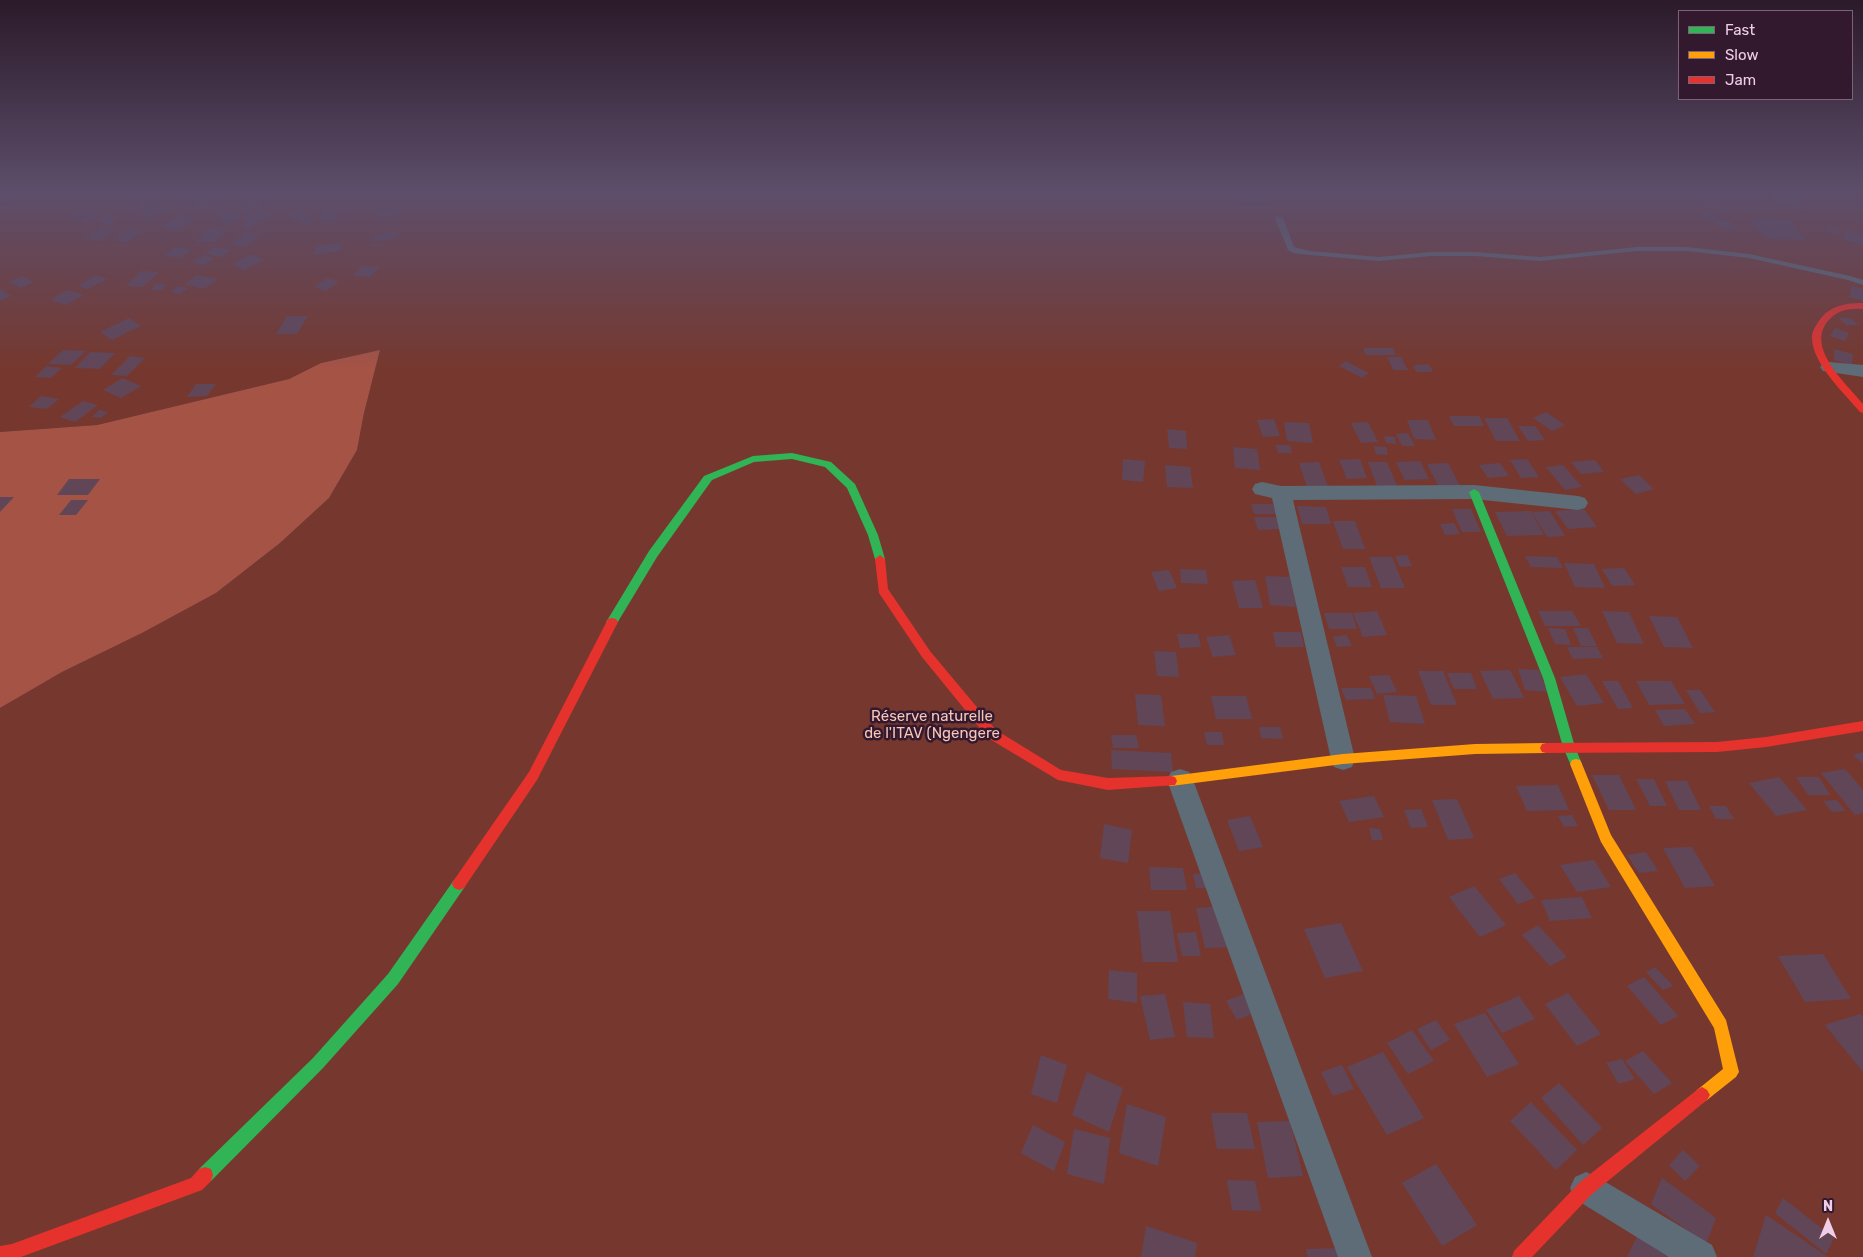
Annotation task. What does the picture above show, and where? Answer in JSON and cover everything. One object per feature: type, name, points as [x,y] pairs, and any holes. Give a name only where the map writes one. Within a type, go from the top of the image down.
[{"type":"street","points":[[1863,306],[1850,305],[1835,309],[1819,326],[1816,339],[1819,351],[1829,367],[1863,410]]},
{"type":"street","points":[[1829,367],[1863,371]]},
{"type":"street","points":[[0,1254],[12,1252],[196,1184],[318,1063],[393,979],[533,776],[616,614],[659,546],[708,478],[753,460],[792,456],[828,464],[851,486],[873,535],[880,561],[884,590],[926,654],[992,734],[1058,775],[1108,784],[1180,780],[1344,759],[1475,749],[1717,747],[1766,742],[1863,726]]},
{"type":"street","points":[[1344,759],[1272,491],[1474,492],[1578,503]]},
{"type":"street","points":[[1474,492],[1549,678],[1569,747],[1606,838],[1720,1025],[1731,1072],[1586,1188],[1520,1257]]},
{"type":"street","points":[[1180,780],[1355,1257]]},
{"type":"street","points":[[1586,1188],[1700,1257]]},
{"type":"lane","points":[[1317,253],[1379,259],[1431,254],[1475,254],[1540,260],[1604,253]]},
{"type":"lane","points":[[1714,253],[1749,256],[1850,278],[1863,283]]},
{"type":"green space","name":"Réserve naturelle de l'ITAV (Ngengere","points":[[0,253],[1863,253],[1863,1257],[0,1257],[0,708],[62,672],[142,633],[216,593],[280,543],[329,498],[357,450],[380,350],[321,363],[289,379],[97,425],[0,432]]},
{"type":"shaded area","points":[[380,350],[357,450],[329,498],[280,543],[216,593],[142,633],[62,672],[0,708],[0,432],[97,425],[289,379],[321,363]]},
{"type":"building","points":[[168,253],[188,253],[181,258],[164,256]]},
{"type":"building","points":[[207,253],[228,253],[222,257],[205,254]]},
{"type":"building","points":[[252,254],[264,260],[243,270],[232,264]]},
{"type":"building","points":[[204,255],[214,258],[202,266],[192,262]]},
{"type":"building","points":[[361,266],[379,267],[370,277],[353,276]]},
{"type":"building","points":[[141,271],[159,272],[143,287],[126,286]]},
{"type":"building","points":[[96,275],[107,279],[88,289],[78,286]]},
{"type":"building","points":[[197,275],[218,279],[204,289],[184,284]]},
{"type":"building","points":[[22,276],[33,282],[21,288],[9,282]]},
{"type":"building","points":[[327,278],[339,282],[326,291],[314,287]]},
{"type":"building","points":[[155,284],[166,284],[162,290],[151,290]]},
{"type":"building","points":[[178,286],[188,288],[180,294],[171,292]]},
{"type":"building","points":[[1852,286],[1863,289],[1863,301],[1849,297]]},
{"type":"building","points":[[1,289],[11,296],[0,301]]},
{"type":"building","points":[[67,290],[84,295],[66,305],[50,300]]},
{"type":"building","points":[[287,316],[308,316],[297,334],[276,334]]},
{"type":"building","points":[[129,318],[141,326],[112,340],[100,332]]},
{"type":"building","points":[[1839,318],[1851,318],[1858,325],[1846,325]]},
{"type":"building","points":[[1835,328],[1849,333],[1845,341],[1830,336]]},
{"type":"building","points":[[1363,348],[1393,348],[1396,355],[1366,355]]},
{"type":"building","points":[[1834,349],[1853,354],[1852,365],[1834,360]]},
{"type":"building","points":[[63,350],[86,351],[71,365],[48,364]]},
{"type":"building","points":[[90,352],[115,353],[100,369],[75,368]]},
{"type":"building","points":[[130,356],[145,358],[127,376],[111,375]]},
{"type":"building","points":[[1387,357],[1401,357],[1408,370],[1393,370]]},
{"type":"building","points":[[1346,361],[1369,373],[1362,378],[1339,366]]},
{"type":"building","points":[[1429,364],[1433,372],[1416,372],[1413,365]]},
{"type":"building","points":[[46,366],[62,368],[51,378],[35,377]]},
{"type":"building","points":[[122,378],[141,386],[121,398],[103,390]]},
{"type":"building","points":[[196,384],[216,384],[207,396],[187,397]]},
{"type":"building","points":[[41,396],[59,399],[47,409],[29,407]]},
{"type":"building","points":[[83,401],[98,405],[75,422],[60,417]]},
{"type":"building","points":[[99,410],[108,412],[101,418],[92,417]]},
{"type":"building","points":[[1546,412],[1565,425],[1552,431],[1533,418]]},
{"type":"building","points":[[1449,416],[1479,416],[1484,426],[1454,426]]},
{"type":"building","points":[[1484,418],[1507,418],[1520,441],[1496,441]]},
{"type":"building","points":[[1274,419],[1280,436],[1263,437],[1257,420]]},
{"type":"building","points":[[1407,420],[1428,420],[1436,440],[1414,439]]},
{"type":"building","points":[[1284,422],[1309,423],[1313,443],[1287,441]]},
{"type":"building","points":[[1368,422],[1378,442],[1361,443],[1351,423]]},
{"type":"building","points":[[1518,426],[1535,426],[1545,440],[1528,441]]},
{"type":"building","points":[[1167,429],[1186,431],[1187,449],[1169,448]]},
{"type":"building","points":[[1408,433],[1415,446],[1402,446],[1396,434]]},
{"type":"building","points":[[1384,436],[1395,437],[1396,444],[1386,443]]},
{"type":"building","points":[[1276,445],[1290,445],[1292,453],[1278,453]]},
{"type":"building","points":[[1374,446],[1386,447],[1388,455],[1376,454]]},
{"type":"building","points":[[1233,447],[1257,449],[1260,470],[1235,468]]},
{"type":"building","points":[[1123,459],[1145,461],[1143,482],[1122,480]]},
{"type":"building","points":[[1360,459],[1367,478],[1347,479],[1339,460]]},
{"type":"building","points":[[1527,459],[1539,477],[1521,478],[1510,460]]},
{"type":"building","points":[[1595,460],[1604,472],[1581,474],[1571,462]]},
{"type":"building","points":[[1420,461],[1429,479],[1405,480],[1396,462]]},
{"type":"building","points":[[1319,462],[1328,487],[1307,487],[1299,463]]},
{"type":"building","points":[[1368,462],[1387,462],[1397,486],[1377,486]]},
{"type":"building","points":[[1448,463],[1460,486],[1439,487],[1427,464]]},
{"type":"building","points":[[1500,463],[1509,476],[1488,478],[1479,465]]},
{"type":"building","points":[[1165,465],[1190,467],[1193,488],[1167,487]]},
{"type":"building","points":[[1563,465],[1582,487],[1565,490],[1546,467]]},
{"type":"building","points":[[1639,475],[1654,489],[1636,494],[1620,479]]},
{"type":"building","points":[[69,479],[100,479],[88,495],[57,495]]},
{"type":"building","points":[[0,497],[14,497],[0,512]]},
{"type":"building","points":[[71,500],[88,500],[76,515],[59,515]]},
{"type":"building","points":[[1251,504],[1273,504],[1276,514],[1254,514]]},
{"type":"building","points":[[1297,506],[1326,507],[1331,524],[1302,524]]},
{"type":"building","points":[[1452,509],[1471,509],[1481,532],[1462,532]]},
{"type":"building","points":[[1584,509],[1597,527],[1568,529],[1555,511]]},
{"type":"building","points":[[1531,511],[1544,535],[1507,536],[1495,512]]},
{"type":"building","points":[[1550,511],[1565,536],[1547,537],[1532,512]]},
{"type":"building","points":[[1254,517],[1276,517],[1280,529],[1258,530]]},
{"type":"building","points":[[1333,521],[1355,521],[1365,549],[1343,549]]},
{"type":"building","points":[[1454,523],[1460,534],[1445,535],[1440,524]]},
{"type":"building","points":[[1407,555],[1412,566],[1400,567],[1395,556]]},
{"type":"building","points":[[1525,556],[1557,557],[1563,568],[1531,567]]},
{"type":"building","points":[[1369,557],[1392,557],[1405,588],[1381,588]]},
{"type":"building","points":[[1564,563],[1594,564],[1605,588],[1575,587]]},
{"type":"building","points":[[1341,567],[1365,567],[1372,587],[1348,587]]},
{"type":"building","points":[[1624,568],[1635,585],[1612,586],[1602,569]]},
{"type":"building","points":[[1180,569],[1206,570],[1208,584],[1181,583]]},
{"type":"building","points":[[1169,570],[1177,588],[1159,591],[1151,572]]},
{"type":"building","points":[[1265,576],[1290,577],[1296,607],[1270,605]]},
{"type":"building","points":[[1255,580],[1263,608],[1239,608],[1232,581]]},
{"type":"building","points":[[1377,611],[1387,635],[1363,637],[1353,613]]},
{"type":"building","points":[[1538,611],[1572,611],[1581,626],[1545,626]]},
{"type":"building","points":[[1602,611],[1629,612],[1644,644],[1617,643]]},
{"type":"building","points":[[1324,613],[1352,613],[1357,629],[1329,629]]},
{"type":"building","points":[[1649,616],[1677,617],[1693,648],[1664,647]]},
{"type":"building","points":[[1548,628],[1565,629],[1571,645],[1555,644]]},
{"type":"building","points":[[1573,628],[1588,628],[1597,646],[1581,646]]},
{"type":"building","points":[[1273,632],[1301,632],[1304,647],[1276,647]]},
{"type":"building","points":[[1177,634],[1198,634],[1201,647],[1180,648]]},
{"type":"building","points":[[1229,635],[1236,655],[1213,657],[1206,637]]},
{"type":"building","points":[[1347,635],[1352,646],[1337,647],[1333,637]]},
{"type":"building","points":[[1567,647],[1597,647],[1603,658],[1573,659]]},
{"type":"building","points":[[1154,651],[1176,652],[1179,677],[1157,676]]},
{"type":"building","points":[[1518,669],[1539,670],[1547,692],[1525,690]]},
{"type":"building","points":[[1510,670],[1524,698],[1493,699],[1480,671]]},
{"type":"building","points":[[1418,671],[1443,671],[1457,705],[1431,705]]},
{"type":"building","points":[[1447,673],[1471,673],[1477,689],[1454,689]]},
{"type":"building","points":[[1586,674],[1604,703],[1577,706],[1560,677]]},
{"type":"building","points":[[1389,675],[1397,692],[1377,694],[1369,676]]},
{"type":"building","points":[[1602,681],[1618,681],[1633,708],[1618,709]]},
{"type":"building","points":[[1636,681],[1671,681],[1685,704],[1649,705]]},
{"type":"building","points":[[1341,688],[1371,688],[1375,699],[1346,700]]},
{"type":"building","points":[[1686,690],[1700,690],[1715,712],[1700,713]]},
{"type":"building","points":[[1135,694],[1161,695],[1165,726],[1138,725]]},
{"type":"building","points":[[1383,695],[1416,696],[1425,724],[1390,722]]},
{"type":"building","points":[[1211,696],[1246,696],[1252,719],[1216,719]]},
{"type":"building","points":[[1685,709],[1695,724],[1664,726],[1655,710]]},
{"type":"building","points":[[1259,727],[1280,727],[1283,739],[1261,738]]},
{"type":"building","points":[[1204,732],[1222,732],[1224,745],[1207,745]]},
{"type":"building","points":[[1111,735],[1136,735],[1139,748],[1113,748]]},
{"type":"building","points":[[1111,750],[1171,753],[1173,772],[1112,769]]},
{"type":"building","points":[[1863,752],[1863,764],[1853,755]]},
{"type":"building","points":[[1845,769],[1863,790],[1863,813],[1855,815],[1821,773]]},
{"type":"building","points":[[1592,775],[1619,775],[1636,810],[1609,810]]},
{"type":"building","points":[[1779,777],[1807,810],[1776,816],[1749,783]]},
{"type":"building","points":[[1796,777],[1819,777],[1830,795],[1808,795]]},
{"type":"building","points":[[1636,779],[1654,779],[1667,806],[1650,806]]},
{"type":"building","points":[[1665,781],[1687,781],[1701,810],[1679,810]]},
{"type":"building","points":[[1558,785],[1569,810],[1527,811],[1516,786]]},
{"type":"building","points":[[1374,796],[1384,817],[1349,822],[1339,801]]},
{"type":"building","points":[[1457,799],[1474,838],[1448,840],[1432,800]]},
{"type":"building","points":[[1837,800],[1845,811],[1832,812],[1823,801]]},
{"type":"building","points":[[1709,806],[1726,806],[1734,819],[1716,819]]},
{"type":"building","points":[[1421,809],[1428,827],[1411,828],[1404,810]]},
{"type":"building","points":[[1572,815],[1578,826],[1564,827],[1558,816]]},
{"type":"building","points":[[1250,816],[1263,847],[1239,851],[1227,820]]},
{"type":"building","points":[[1104,824],[1132,830],[1128,863],[1100,858]]},
{"type":"building","points":[[1369,828],[1380,829],[1383,840],[1372,840]]},
{"type":"building","points":[[1692,847],[1715,886],[1685,888],[1663,848]]},
{"type":"building","points":[[1646,852],[1658,871],[1639,873],[1627,855]]},
{"type":"building","points":[[1594,860],[1611,887],[1577,892],[1560,865]]},
{"type":"building","points":[[1149,867],[1183,868],[1187,890],[1151,890]]},
{"type":"building","points":[[1209,873],[1212,888],[1196,888],[1193,874]]},
{"type":"building","points":[[1515,873],[1535,898],[1518,904],[1499,879]]},
{"type":"building","points":[[1474,886],[1506,925],[1480,937],[1449,897]]},
{"type":"building","points":[[1582,897],[1592,918],[1550,921],[1541,900]]},
{"type":"building","points":[[1224,906],[1235,947],[1205,948],[1196,908]]},
{"type":"building","points":[[1137,911],[1170,911],[1178,962],[1143,962]]},
{"type":"building","points":[[1341,923],[1363,971],[1325,978],[1304,929]]},
{"type":"building","points":[[1538,925],[1567,957],[1550,966],[1522,935]]},
{"type":"building","points":[[1196,932],[1201,956],[1182,956],[1177,933]]},
{"type":"building","points":[[1823,954],[1851,999],[1805,1002],[1778,956]]},
{"type":"building","points":[[1655,967],[1673,986],[1663,990],[1646,972]]},
{"type":"building","points":[[1109,970],[1137,973],[1137,1003],[1108,999]]},
{"type":"building","points":[[1644,977],[1678,1016],[1661,1025],[1627,986]]},
{"type":"building","points":[[1246,993],[1257,1012],[1237,1020],[1226,1001]]},
{"type":"building","points":[[1568,993],[1601,1034],[1577,1046],[1545,1004]]},
{"type":"building","points":[[1165,994],[1175,1037],[1150,1040],[1140,996]]},
{"type":"building","points":[[1519,996],[1535,1019],[1502,1033],[1486,1010]]},
{"type":"building","points":[[1183,1002],[1210,1004],[1214,1038],[1187,1037]]},
{"type":"building","points":[[1485,1013],[1519,1064],[1487,1077],[1454,1024]]},
{"type":"building","points":[[1860,1014],[1863,1017],[1863,1072],[1825,1025]]},
{"type":"building","points":[[1436,1020],[1450,1040],[1431,1050],[1417,1029]]},
{"type":"building","points":[[1412,1030],[1434,1061],[1408,1074],[1387,1043]]},
{"type":"building","points":[[1643,1051],[1672,1083],[1654,1094],[1625,1061]]},
{"type":"building","points":[[1383,1052],[1424,1118],[1387,1135],[1347,1067]]},
{"type":"building","points":[[1041,1055],[1067,1065],[1057,1103],[1031,1094]]},
{"type":"building","points":[[1622,1059],[1635,1079],[1619,1084],[1606,1063]]},
{"type":"building","points":[[1342,1065],[1354,1089],[1333,1096],[1321,1072]]},
{"type":"building","points":[[1087,1072],[1123,1088],[1109,1132],[1072,1115]]},
{"type":"building","points":[[1559,1083],[1602,1128],[1583,1145],[1541,1098]]},
{"type":"building","points":[[1531,1102],[1577,1150],[1556,1170],[1510,1121]]},
{"type":"building","points":[[1127,1104],[1166,1117],[1158,1166],[1119,1153]]},
{"type":"building","points":[[1211,1113],[1247,1113],[1255,1149],[1217,1149]]},
{"type":"building","points":[[1290,1121],[1303,1176],[1268,1178],[1257,1122]]},
{"type":"building","points":[[1033,1125],[1065,1142],[1054,1171],[1021,1153]]},
{"type":"building","points":[[1074,1129],[1110,1138],[1104,1184],[1067,1174]]},
{"type":"building","points":[[1683,1150],[1700,1166],[1685,1181],[1669,1165]]},
{"type":"building","points":[[1436,1164],[1477,1225],[1442,1246],[1402,1183]]},
{"type":"building","points":[[1662,1178],[1716,1218],[1706,1244],[1651,1204]]},
{"type":"building","points":[[1227,1180],[1255,1181],[1261,1211],[1232,1210]]},
{"type":"building","points":[[1783,1198],[1834,1238],[1826,1254],[1775,1213]]},
{"type":"building","points":[[1766,1215],[1828,1257],[1753,1257]]},
{"type":"building","points":[[1146,1226],[1197,1243],[1195,1257],[1141,1257]]},
{"type":"building","points":[[1639,1233],[1669,1257],[1627,1257]]},
{"type":"building","points":[[1343,1248],[1345,1257],[1308,1257],[1306,1249]]},
{"type":"traffic: fast","points":[[612,622],[653,554],[708,478],[753,459],[792,456],[828,464],[851,486],[873,535],[880,559]]},
{"type":"traffic: fast","points":[[1474,492],[1549,678],[1569,747],[1576,764]]},
{"type":"traffic: fast","points":[[205,1175],[318,1063],[393,979],[459,884]]},
{"type":"traffic: slow","points":[[1171,781],[1343,759],[1475,749],[1546,748]]},
{"type":"traffic: slow","points":[[1576,764],[1606,838],[1721,1025],[1731,1072],[1702,1095]]},
{"type":"traffic: jam","points":[[1863,306],[1837,309],[1821,324],[1816,337],[1818,349],[1828,368],[1863,410]]},
{"type":"traffic: jam","points":[[880,559],[883,590],[926,654],[992,734],[1058,775],[1108,784],[1171,781]]},
{"type":"traffic: jam","points":[[459,884],[533,776],[612,622]]},
{"type":"traffic: jam","points":[[1546,748],[1717,747],[1766,742],[1863,726]]},
{"type":"traffic: jam","points":[[1520,1257],[1586,1188],[1702,1095]]},
{"type":"traffic: jam","points":[[0,1254],[12,1252],[196,1184],[205,1175]]}]
